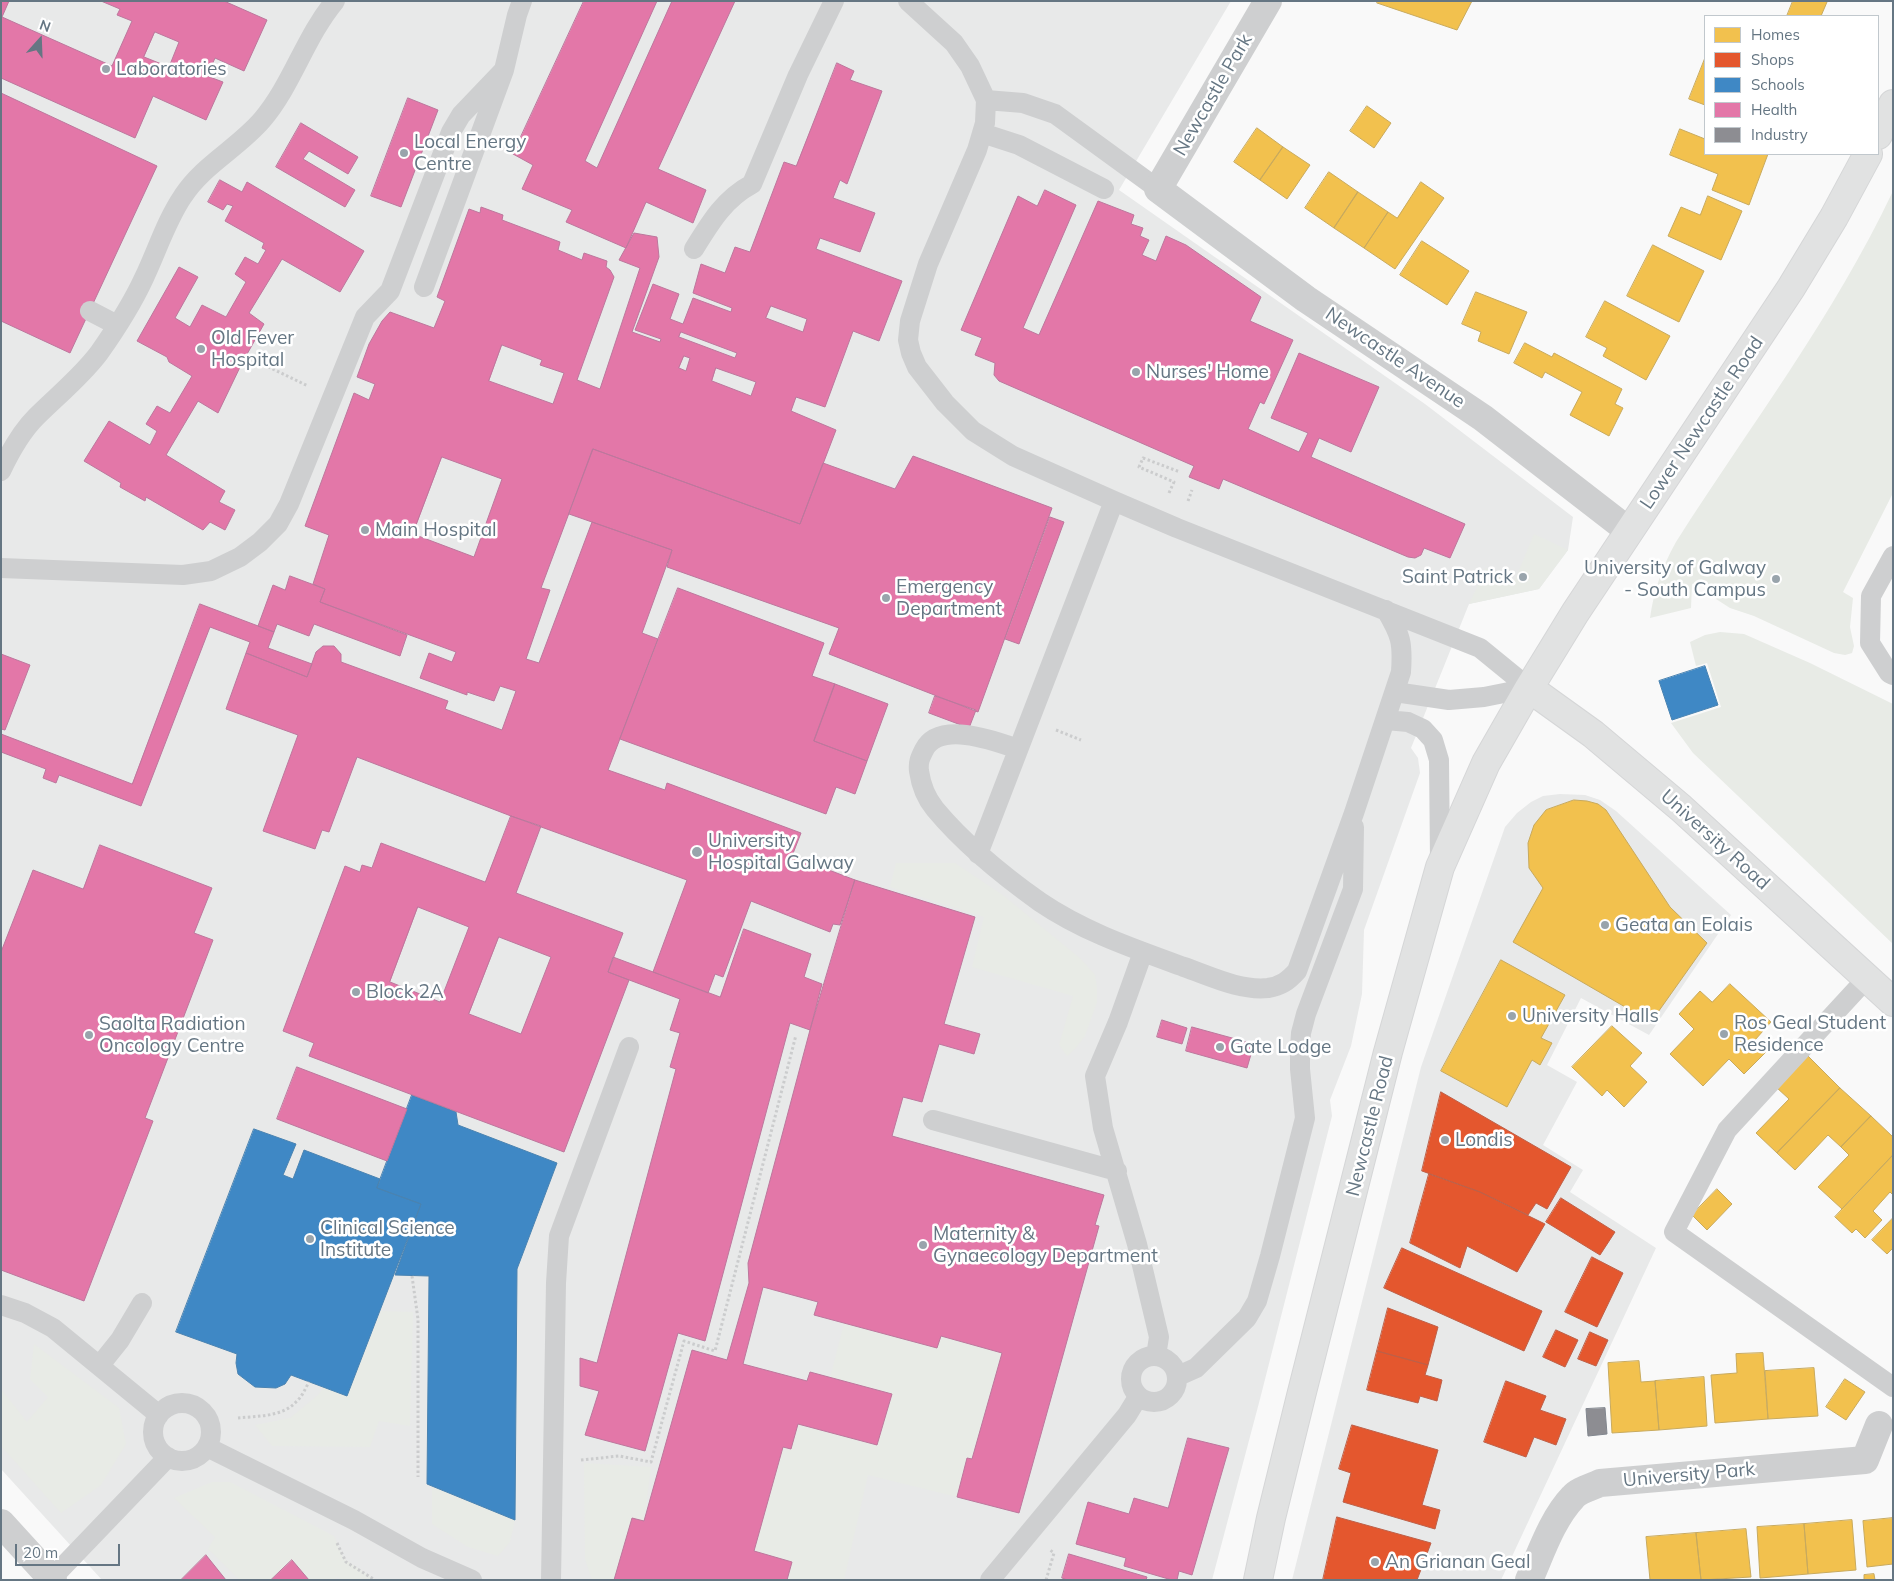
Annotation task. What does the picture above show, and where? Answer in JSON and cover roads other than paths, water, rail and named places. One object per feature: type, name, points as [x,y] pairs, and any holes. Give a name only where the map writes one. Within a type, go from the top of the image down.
[{"type":"main road","points":[[1879,133],[1893,104]]},
{"type":"main road","name":"Lower Newcastle Road","points":[[1528,688],[1629,531],[1790,288],[1834,217],[1867,155]]},
{"type":"main road","name":"Newcastle Road","points":[[1258,1580],[1296,1414],[1388,1052],[1440,867],[1486,763],[1528,688]]},
{"type":"main road","name":"University Road","points":[[1528,688],[1593,734],[1681,808],[1868,977],[1893,1002]]},
{"type":"street","name":"Newcastle Park","points":[[1158,189],[1268,1]]},
{"type":"street","name":"Newcastle Avenue","points":[[1158,189],[1306,299],[1483,418],[1629,531]]},
{"type":"street","name":"University Park","points":[[1529,1580],[1560,1514],[1574,1496],[1586,1489],[1600,1483],[1865,1460],[1879,1425]]},
{"type":"street","points":[[1,1523],[52,1579]]},
{"type":"lane","points":[[1,471],[10,452],[34,418],[70,386],[93,360],[117,325],[144,279],[165,228],[183,196],[203,173],[245,139],[273,106],[334,1]]},
{"type":"lane","points":[[424,286],[504,70],[522,1]]},
{"type":"lane","points":[[694,250],[713,219],[736,192],[752,184],[798,75],[834,1]]},
{"type":"lane","points":[[908,1],[954,43],[970,66],[986,100],[985,123],[977,150],[928,264],[913,311],[908,340],[910,353],[917,367],[945,403],[973,431],[1013,456],[1114,502],[1480,648],[1528,688]]},
{"type":"lane","points":[[1,568],[183,575],[211,571],[226,565],[260,542],[278,524],[289,504],[365,317],[390,291],[451,132],[462,115],[504,70]]},
{"type":"lane","points":[[986,100],[1023,103],[1055,114],[1158,189]]},
{"type":"lane","points":[[982,133],[1019,145],[1104,189]]},
{"type":"lane","points":[[90,311],[117,325]]},
{"type":"lane","points":[[978,854],[1114,502]]},
{"type":"lane","points":[[1893,556],[1872,596],[1870,643],[1889,674],[1893,675]]},
{"type":"lane","points":[[1018,749],[997,742],[960,734],[944,735],[933,739],[925,747],[918,762],[923,789],[934,808],[978,854],[1015,884],[1049,907],[1094,933],[1213,978],[1249,988],[1268,988],[1285,984],[1297,972],[1354,813],[1401,672],[1403,649],[1399,630],[1386,610]]},
{"type":"lane","points":[[1395,692],[1449,700],[1484,697],[1528,688]]},
{"type":"lane","points":[[1386,720],[1408,722],[1423,729],[1433,740],[1438,754],[1440,867]]},
{"type":"lane","points":[[1178,1376],[1196,1368],[1247,1318],[1257,1301],[1305,1118],[1300,1069],[1301,1033],[1306,1014],[1354,889],[1354,813]]},
{"type":"lane","points":[[1143,952],[1118,1022],[1095,1076],[1103,1128],[1137,1244],[1159,1337],[1156,1356]]},
{"type":"lane","points":[[1868,977],[1727,1130],[1674,1232],[1893,1387]]},
{"type":"lane","points":[[551,1580],[556,1283],[559,1236],[629,1047]]},
{"type":"lane","points":[[933,1120],[1116,1171]]},
{"type":"lane","points":[[100,1365],[120,1340],[142,1304]]},
{"type":"lane","points":[[1,1305],[26,1313],[53,1328],[159,1415]]},
{"type":"lane","points":[[1156,1356],[1170,1362],[1178,1376],[1176,1390],[1166,1400],[1152,1403],[1138,1397],[1131,1384],[1133,1370],[1142,1359],[1156,1356]]},
{"type":"lane","points":[[990,1580],[1127,1415],[1138,1397]]},
{"type":"lane","points":[[185,1403],[203,1411],[211,1429],[211,1438],[207,1448],[194,1459],[176,1460],[168,1457],[155,1442],[153,1432],[159,1415],[166,1408],[175,1404],[185,1403]]},
{"type":"lane","points":[[207,1448],[354,1520],[422,1558],[472,1580]]},
{"type":"lane","points":[[52,1579],[168,1457]]},
{"type":"place","name":"Laboratories","points":[[106,69]]},
{"type":"place","name":"Local Energy Centre","points":[[404,153]]},
{"type":"place","name":"Old Fever Hospital","points":[[201,349]]},
{"type":"place","name":"Nurses' Home","points":[[1136,372]]},
{"type":"place","name":"Main Hospital","points":[[365,530]]},
{"type":"place","name":"Saint Patrick","points":[[1523,577]]},
{"type":"place","name":"University of Galway - South Campus","points":[[1776,579]]},
{"type":"place","name":"Emergency Department","points":[[886,598]]},
{"type":"place","name":"University Hospital Galway","points":[[697,852]]},
{"type":"place","name":"Geata an Eolais","points":[[1605,925]]},
{"type":"place","name":"Block 2A","points":[[356,992]]},
{"type":"place","name":"University Halls","points":[[1512,1016]]},
{"type":"place","name":"Ros Geal Student Residence","points":[[1724,1034]]},
{"type":"place","name":"Saolta Radiation Oncology Centre","points":[[89,1035]]},
{"type":"place","name":"Gate Lodge","points":[[1220,1047]]},
{"type":"place","name":"Londis","points":[[1445,1140]]},
{"type":"place","name":"Clinical Science Institute","points":[[310,1239]]},
{"type":"place","name":"Maternity & Gynaecology Department","points":[[923,1245]]},
{"type":"place","name":"An Grianan Geal","points":[[1375,1562]]}]
